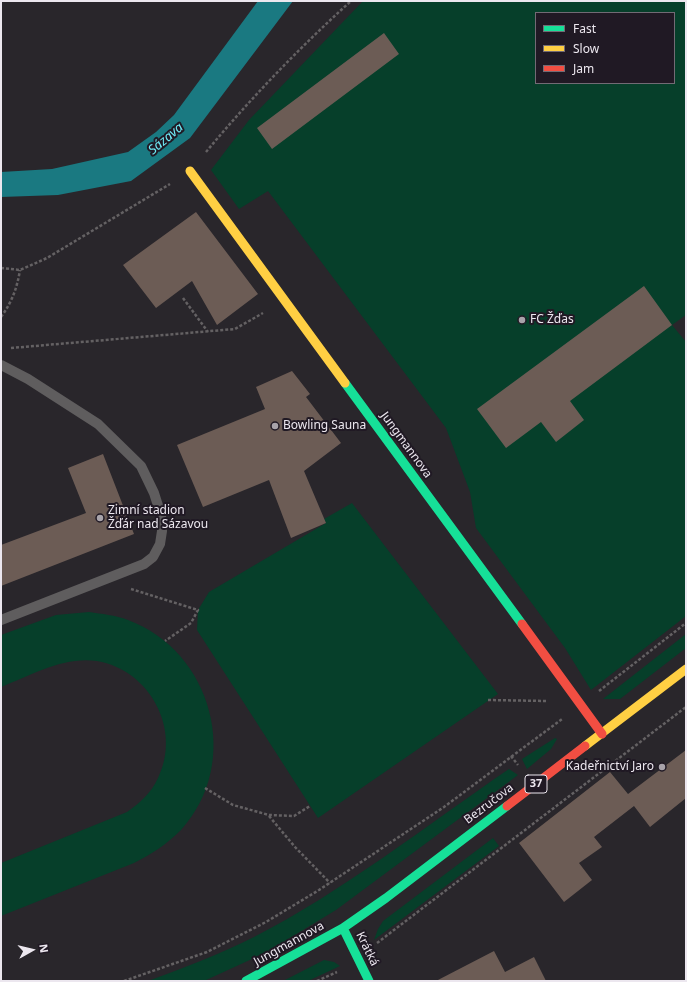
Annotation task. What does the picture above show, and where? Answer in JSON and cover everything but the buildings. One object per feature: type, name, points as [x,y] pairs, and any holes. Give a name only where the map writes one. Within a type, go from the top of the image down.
[{"type":"street","name":"Jungmannova","points":[[190,171],[602,734]]},
{"type":"street","name":"Bezručova","points":[[343,928],[392,893],[686,669]]},
{"type":"street","name":"Jungmannova","points":[[246,981],[343,928]]},
{"type":"street","name":"Krátká","points":[[343,928],[369,981]]},
{"type":"lane","points":[[1,365],[28,379],[98,424],[141,466],[154,493],[161,515],[162,531],[160,544],[153,557],[144,564],[1,620]]},
{"type":"path","points":[[1,268],[20,270],[47,258],[190,171],[233,120],[326,23],[351,1]]},
{"type":"path","points":[[1,317],[11,304],[20,270]]},
{"type":"path","points":[[184,298],[209,333]]},
{"type":"path","points":[[9,348],[209,333],[235,329],[284,300]]},
{"type":"path","points":[[101,581],[198,610],[191,622],[165,641]]},
{"type":"path","points":[[124,981],[208,952],[266,922],[330,883],[444,807],[581,705],[686,623]]},
{"type":"path","points":[[488,700],[549,701]]},
{"type":"path","points":[[377,943],[686,707]]},
{"type":"path","points":[[205,788],[233,805],[269,815],[294,816],[310,806]]},
{"type":"path","points":[[269,815],[295,847],[330,883]]},
{"type":"path","points":[[317,981],[340,972]]},
{"type":"green space","name":"FC Žďas","points":[[363,1],[686,1],[686,315],[672,325],[686,342],[686,616],[591,690],[565,648],[476,528],[470,492],[446,428],[268,191],[239,209],[211,170],[249,120]]},
{"type":"green space","points":[[352,503],[498,694],[318,818],[197,630],[198,610],[209,592],[326,523],[324,519]]},
{"type":"green space","points":[[89,612],[128,620],[157,635],[180,656],[198,682],[209,711],[214,742],[211,773],[200,803],[181,830],[159,848],[134,863],[1,916],[1,863],[127,812],[149,793],[158,778],[164,760],[166,741],[163,722],[156,705],[146,689],[132,676],[116,667],[97,661],[72,661],[36,672],[1,687],[1,635],[56,615]]},
{"type":"green space","points":[[686,634],[686,648],[620,699],[603,699]]},
{"type":"green space","points":[[555,738],[557,739],[551,749],[527,769],[522,759]]},
{"type":"green space","points":[[509,769],[518,775],[336,910],[265,953],[204,981],[148,981],[228,949],[287,919],[352,879]]},
{"type":"green space","points":[[493,838],[499,846],[374,940],[383,921]]},
{"type":"green space","points":[[324,960],[334,962],[340,966],[308,981],[283,981]]},
{"type":"water","name":"Sázava","points":[[258,1],[293,1],[190,138],[131,181],[58,195],[1,197],[1,172],[52,169],[128,152],[156,132],[174,115]]},
{"type":"traffic: fast","points":[[345,383],[522,624]]},
{"type":"traffic: fast","points":[[246,981],[343,928],[386,898],[507,806]]},
{"type":"traffic: fast","points":[[343,928],[369,981]]},
{"type":"traffic: slow","points":[[190,171],[345,383]]},
{"type":"traffic: slow","points":[[585,746],[686,669]]},
{"type":"traffic: jam","points":[[522,624],[602,734]]},
{"type":"traffic: jam","points":[[507,806],[585,746]]},
{"type":"place","name":"FC Žďas","points":[[522,320]]},
{"type":"place","name":"Bowling Sauna","points":[[275,426]]},
{"type":"place","name":"Zimní stadion Žďár nad Sázavou","points":[[100,518]]},
{"type":"place","name":"Kadeřnictví Jaro","points":[[662,767]]}]
